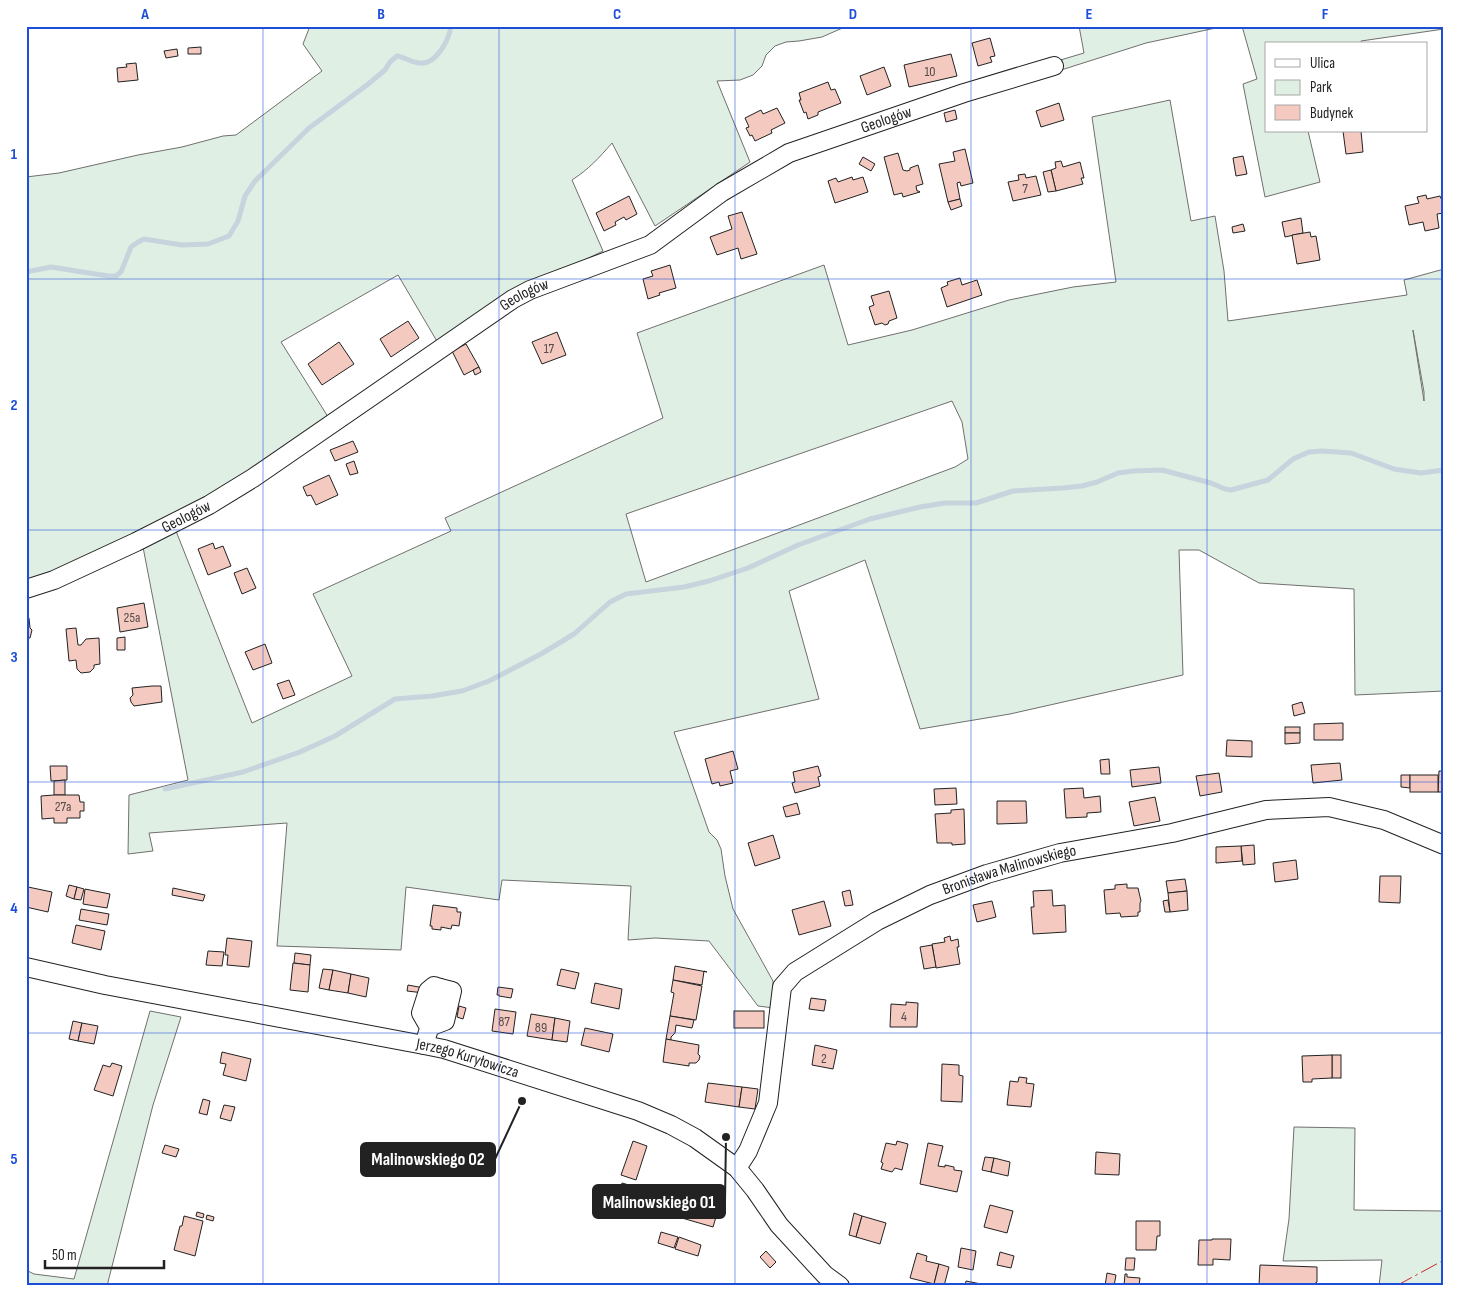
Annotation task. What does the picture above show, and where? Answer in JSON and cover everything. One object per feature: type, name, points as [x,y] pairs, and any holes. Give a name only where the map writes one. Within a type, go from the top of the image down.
[{"type":"street","name":"Geologów","points":[[26,589],[54,580],[136,542],[209,505],[253,478],[513,299],[530,290],[650,245],[722,192],[790,153],[964,93],[1054,66]]},
{"type":"street","name":"Bronisława Malinowskiego","points":[[737,1168],[748,1151],[768,1103],[782,987],[795,972],[877,921],[930,895],[987,874],[1060,853],[1172,833],[1266,810],[1329,807],[1384,820],[1444,845]]},
{"type":"street","name":"Jerzego Kuryłowicza","points":[[26,968],[105,985],[424,1044],[638,1111],[695,1138],[737,1168],[779,1225],[825,1275],[840,1286]]},
{"type":"street","points":[[424,1044],[429,1027],[421,1014],[428,991],[434,986],[440,988]]},
{"type":"green space","points":[[310,26],[847,26],[822,37],[786,42],[775,46],[766,55],[762,66],[753,75],[740,80],[717,81],[750,162],[655,226],[612,143],[594,163],[572,180],[603,251],[493,305],[438,343],[398,275],[281,342],[330,420],[209,501],[63,569],[26,581],[26,177],[59,173],[182,147],[223,136],[236,135],[322,71],[303,44]]},
{"type":"green space","points":[[1079,26],[1225,26],[1146,43],[1058,71],[1057,61],[1084,53]]},
{"type":"green space","points":[[1242,26],[1444,26],[1444,29],[1361,42],[1265,42],[1265,132],[1308,132],[1320,182],[1265,197],[1243,84],[1257,79]]},
{"type":"green space","points":[[1170,100],[1191,221],[1215,216],[1224,271],[1228,321],[1407,295],[1404,280],[1444,269],[1444,691],[1355,695],[1354,589],[1259,583],[1199,550],[1179,550],[1183,675],[1010,714],[920,729],[865,560],[789,591],[819,699],[674,732],[709,832],[717,840],[721,849],[733,909],[773,981],[774,1008],[758,1006],[709,941],[655,938],[628,940],[631,886],[502,880],[499,900],[406,887],[401,950],[277,946],[287,823],[149,833],[153,851],[128,854],[129,795],[188,780],[143,547],[176,531],[252,723],[352,676],[313,594],[451,531],[445,518],[663,418],[637,333],[824,265],[848,345],[912,330],[1009,300],[1073,287],[1116,282],[1092,117]],"holes":[[[1413,331],[1424,392],[1424,401]],[[952,401],[962,422],[968,459],[955,467],[646,582],[626,514]]]},
{"type":"green space","points":[[150,1011],[181,1017],[153,1105],[107,1286],[26,1286],[26,1270],[34,1274],[74,1279]]},
{"type":"green space","points":[[1294,1127],[1355,1128],[1354,1210],[1444,1211],[1444,1286],[1379,1286],[1382,1260],[1283,1261],[1289,1219]]},
{"type":"building","points":[[990,38],[995,56],[990,57],[992,62],[978,66],[972,43]]},
{"type":"building","points":[[201,47],[201,54],[188,54],[188,48]]},
{"type":"building","points":[[177,49],[178,56],[166,58],[164,51]]},
{"type":"building","points":[[951,54],[957,76],[909,87],[904,65]]},
{"type":"building","points":[[136,63],[138,80],[118,82],[117,68],[127,67],[126,64]]},
{"type":"building","points":[[884,67],[891,86],[867,95],[860,76]]},
{"type":"building","points":[[828,82],[831,90],[835,89],[841,103],[818,112],[818,115],[808,119],[799,100],[801,100],[799,93]]},
{"type":"building","points":[[1059,103],[1064,120],[1041,127],[1036,111]]},
{"type":"building","points":[[777,108],[785,123],[771,130],[772,133],[755,141],[746,128],[749,127],[745,118],[761,110],[763,114]]},
{"type":"building","points":[[955,110],[957,119],[946,122],[944,113]]},
{"type":"building","points":[[1343,132],[1361,132],[1363,152],[1346,154]]},
{"type":"building","points":[[965,149],[973,183],[961,186],[960,182],[957,183],[960,199],[948,202],[939,164],[955,161],[953,152]]},
{"type":"building","points":[[898,153],[903,170],[910,170],[910,168],[918,165],[923,184],[916,186],[917,191],[920,192],[903,197],[902,193],[894,195],[884,157]]},
{"type":"building","points":[[1243,156],[1247,174],[1236,176],[1233,158]]},
{"type":"building","points":[[863,157],[875,164],[871,171],[859,164]]},
{"type":"building","points":[[1061,161],[1063,167],[1080,162],[1084,178],[1081,178],[1083,184],[1056,191],[1051,170],[1056,168],[1055,162]]},
{"type":"building","points":[[1051,170],[1056,191],[1048,192],[1043,172]]},
{"type":"building","points":[[1025,174],[1026,178],[1036,176],[1041,195],[1013,201],[1008,182],[1019,180],[1018,175]]},
{"type":"building","points":[[852,177],[853,180],[863,177],[868,192],[835,203],[828,181],[836,178],[838,182]]},
{"type":"building","points":[[1426,195],[1427,199],[1440,196],[1444,205],[1444,213],[1437,214],[1439,228],[1425,231],[1423,222],[1409,225],[1405,206],[1419,203],[1417,197]]},
{"type":"building","points":[[629,196],[637,214],[626,220],[624,217],[615,222],[616,225],[604,231],[596,213]]},
{"type":"building","points":[[960,199],[962,206],[951,210],[948,202]]},
{"type":"building","points":[[742,212],[757,254],[741,259],[738,248],[717,255],[710,237],[732,229],[728,216]]},
{"type":"building","points":[[1301,218],[1303,233],[1285,237],[1282,222]]},
{"type":"building","points":[[1243,224],[1245,231],[1233,233],[1232,227]]},
{"type":"building","points":[[1310,232],[1311,237],[1316,236],[1320,260],[1297,264],[1292,235]]},
{"type":"building","points":[[670,265],[676,288],[659,293],[660,295],[648,299],[643,279],[653,276],[651,271]]},
{"type":"building","points":[[960,278],[962,285],[977,280],[982,295],[947,307],[941,288],[948,285],[947,282]]},
{"type":"building","points":[[889,291],[897,318],[885,325],[882,323],[875,325],[869,307],[874,305],[871,296]]},
{"type":"building","points":[[408,321],[419,338],[391,357],[380,339]]},
{"type":"building","points":[[557,332],[566,355],[542,364],[532,342]]},
{"type":"building","points":[[339,342],[354,364],[322,385],[308,364]]},
{"type":"building","points":[[466,344],[479,367],[464,375],[452,351]]},
{"type":"building","points":[[479,367],[481,372],[475,375],[473,370]]},
{"type":"building","points":[[353,441],[358,452],[335,461],[330,450]]},
{"type":"building","points":[[354,461],[358,473],[350,475],[346,464]]},
{"type":"building","points":[[329,475],[338,495],[316,505],[311,495],[307,496],[303,487]]},
{"type":"building","points":[[213,543],[215,549],[223,546],[231,566],[208,575],[198,549]]},
{"type":"building","points":[[247,568],[256,588],[242,594],[234,573]]},
{"type":"building","points":[[144,603],[148,627],[120,632],[117,608]]},
{"type":"building","points":[[26,618],[29,618],[32,630],[30,638],[26,638]]},
{"type":"building","points":[[76,628],[78,645],[81,645],[86,639],[99,638],[100,664],[94,665],[90,672],[81,673],[77,669],[76,660],[69,661],[66,629]]},
{"type":"building","points":[[125,637],[125,650],[117,650],[117,638]]},
{"type":"building","points":[[265,644],[272,663],[253,670],[245,652]]},
{"type":"building","points":[[289,680],[295,695],[283,699],[277,684]]},
{"type":"building","points":[[161,686],[162,702],[134,706],[130,698],[133,695],[132,688]]},
{"type":"building","points":[[1302,702],[1305,713],[1294,716],[1292,705]]},
{"type":"building","points":[[1343,723],[1343,740],[1314,740],[1314,724]]},
{"type":"building","points":[[1285,727],[1300,727],[1300,733],[1285,733]]},
{"type":"building","points":[[1285,733],[1300,733],[1300,743],[1285,744]]},
{"type":"building","points":[[1227,740],[1252,741],[1252,757],[1226,756]]},
{"type":"building","points":[[733,751],[738,769],[730,771],[733,783],[720,786],[719,782],[712,784],[705,759]]},
{"type":"building","points":[[1109,759],[1110,774],[1101,774],[1100,760]]},
{"type":"building","points":[[1340,763],[1342,780],[1313,783],[1311,765]]},
{"type":"building","points":[[50,766],[67,766],[67,780],[51,781]]},
{"type":"building","points":[[818,766],[821,776],[818,777],[820,786],[795,793],[792,783],[795,782],[793,772]]},
{"type":"building","points":[[1159,767],[1161,783],[1132,787],[1130,770]]},
{"type":"building","points":[[1439,771],[1444,771],[1444,792],[1438,792]]},
{"type":"building","points":[[1219,773],[1222,792],[1200,796],[1196,776]]},
{"type":"building","points":[[1401,775],[1410,775],[1410,788],[1401,787]]},
{"type":"building","points":[[1410,775],[1438,775],[1438,792],[1410,792]]},
{"type":"building","points":[[65,780],[65,795],[54,795],[54,781]]},
{"type":"building","points":[[956,788],[957,804],[935,805],[934,789]]},
{"type":"building","points":[[1083,788],[1084,798],[1100,796],[1101,812],[1087,813],[1087,817],[1066,818],[1064,789]]},
{"type":"building","points":[[79,795],[80,802],[84,802],[84,811],[80,811],[80,818],[67,818],[67,823],[54,823],[54,818],[42,819],[41,796]]},
{"type":"building","points":[[1155,797],[1160,821],[1134,826],[1129,802]]},
{"type":"building","points":[[997,801],[1026,801],[1027,823],[997,824]]},
{"type":"building","points":[[797,803],[800,814],[786,817],[783,807]]},
{"type":"building","points":[[964,809],[965,844],[937,843],[935,814],[951,813],[951,810]]},
{"type":"building","points":[[773,835],[780,858],[755,866],[748,843]]},
{"type":"building","points":[[1254,845],[1255,864],[1243,865],[1241,846]]},
{"type":"building","points":[[1241,846],[1242,861],[1216,863],[1216,847]]},
{"type":"building","points":[[1296,860],[1298,879],[1275,882],[1273,863]]},
{"type":"building","points":[[1380,876],[1401,876],[1400,903],[1379,902]]},
{"type":"building","points":[[1185,879],[1187,891],[1168,893],[1166,881]]},
{"type":"building","points":[[1127,884],[1127,888],[1138,888],[1141,901],[1138,916],[1121,917],[1120,913],[1106,914],[1104,890],[1115,889],[1115,885]]},
{"type":"building","points":[[69,885],[77,887],[74,899],[66,896]]},
{"type":"building","points":[[28,887],[52,892],[48,912],[26,907]]},
{"type":"building","points":[[77,887],[84,889],[81,900],[74,899]]},
{"type":"building","points":[[173,888],[205,895],[203,901],[172,895]]},
{"type":"building","points":[[85,889],[110,894],[107,908],[83,904]]},
{"type":"building","points":[[850,890],[853,905],[845,906],[842,892]]},
{"type":"building","points":[[1052,890],[1053,906],[1065,905],[1066,932],[1033,934],[1031,907],[1034,907],[1033,891]]},
{"type":"building","points":[[1187,891],[1188,910],[1170,912],[1168,893]]},
{"type":"building","points":[[1168,900],[1170,912],[1165,912],[1163,901]]},
{"type":"building","points":[[824,901],[831,926],[799,935],[792,910]]},
{"type":"building","points":[[992,901],[996,917],[977,922],[973,905]]},
{"type":"building","points":[[433,905],[457,908],[457,912],[461,912],[459,926],[452,925],[451,929],[441,927],[441,930],[432,929],[432,926],[430,926]]},
{"type":"building","points":[[81,909],[109,914],[107,925],[79,920]]},
{"type":"building","points":[[76,925],[105,931],[101,950],[72,943]]},
{"type":"building","points":[[950,936],[951,941],[958,939],[959,947],[957,947],[960,964],[936,968],[932,944],[945,942],[944,938]]},
{"type":"building","points":[[227,938],[252,941],[249,967],[227,965],[228,955],[225,955]]},
{"type":"building","points":[[932,945],[936,967],[924,969],[920,947]]},
{"type":"building","points":[[208,951],[224,952],[222,966],[206,965]]},
{"type":"building","points":[[295,953],[311,955],[310,965],[294,963]]},
{"type":"building","points":[[293,963],[310,965],[308,992],[290,990]]},
{"type":"building","points":[[675,966],[704,971],[702,985],[673,980]]},
{"type":"building","points":[[323,969],[333,970],[329,990],[319,988]]},
{"type":"building","points":[[561,969],[579,973],[575,989],[557,985]]},
{"type":"building","points":[[333,970],[351,974],[348,993],[329,990]]},
{"type":"building","points":[[351,974],[369,978],[366,997],[348,993]]},
{"type":"building","points":[[673,980],[702,986],[696,1020],[670,1016],[674,993],[671,992]]},
{"type":"building","points":[[595,983],[622,989],[619,1009],[591,1003]]},
{"type":"building","points":[[408,985],[424,988],[424,993],[407,991]]},
{"type":"building","points":[[498,987],[513,989],[511,998],[497,995]]},
{"type":"building","points":[[811,998],[826,1000],[824,1011],[809,1009]]},
{"type":"building","points":[[906,1002],[918,1003],[917,1027],[890,1027],[891,1004],[906,1005]]},
{"type":"building","points":[[459,1006],[466,1008],[463,1019],[457,1017]]},
{"type":"building","points":[[495,1009],[516,1012],[513,1034],[492,1031]]},
{"type":"building","points":[[734,1011],[764,1011],[764,1028],[734,1028]]},
{"type":"building","points":[[531,1014],[555,1018],[552,1040],[527,1036]]},
{"type":"building","points":[[670,1016],[694,1020],[692,1028],[676,1025],[675,1033],[671,1040],[666,1039]]},
{"type":"building","points":[[555,1018],[570,1021],[567,1042],[552,1040]]},
{"type":"building","points":[[73,1021],[82,1023],[78,1041],[69,1039]]},
{"type":"building","points":[[82,1023],[98,1026],[94,1044],[78,1041]]},
{"type":"building","points":[[585,1028],[613,1034],[609,1052],[581,1045]]},
{"type":"building","points":[[666,1039],[699,1045],[699,1060],[696,1063],[689,1063],[689,1066],[663,1062]]},
{"type":"building","points":[[815,1045],[837,1050],[833,1069],[812,1065]]},
{"type":"building","points":[[222,1052],[251,1059],[246,1081],[223,1075],[226,1064],[220,1063]]},
{"type":"building","points":[[1332,1055],[1341,1055],[1341,1078],[1332,1078]]},
{"type":"building","points":[[1332,1055],[1332,1078],[1312,1079],[1312,1082],[1303,1082],[1302,1056]]},
{"type":"building","points":[[112,1063],[122,1066],[113,1096],[94,1090],[103,1065],[110,1067]]},
{"type":"building","points":[[942,1064],[959,1065],[959,1075],[963,1076],[962,1102],[941,1101]]},
{"type":"building","points":[[1019,1077],[1027,1078],[1026,1083],[1034,1084],[1031,1107],[1007,1105],[1010,1081],[1018,1082]]},
{"type":"building","points":[[708,1083],[742,1087],[739,1107],[705,1102]]},
{"type":"building","points":[[742,1087],[758,1089],[755,1109],[739,1107]]},
{"type":"building","points":[[203,1099],[210,1101],[207,1115],[199,1113]]},
{"type":"building","points":[[224,1105],[235,1107],[231,1121],[220,1118]]},
{"type":"building","points":[[633,1141],[647,1146],[636,1180],[621,1175]]},
{"type":"building","points":[[897,1141],[908,1144],[902,1170],[895,1168],[892,1172],[881,1169],[886,1143],[896,1145]]},
{"type":"building","points":[[928,1143],[943,1146],[938,1166],[945,1167],[945,1165],[954,1167],[954,1170],[962,1171],[957,1192],[920,1184]]},
{"type":"building","points":[[165,1145],[179,1149],[176,1157],[162,1153]]},
{"type":"building","points":[[1096,1152],[1120,1154],[1119,1175],[1095,1174]]},
{"type":"building","points":[[985,1157],[994,1158],[991,1172],[982,1170]]},
{"type":"building","points":[[994,1158],[1010,1162],[1008,1176],[991,1172]]},
{"type":"building","points":[[622,1183],[636,1187],[628,1215],[614,1211]]},
{"type":"building","points":[[674,1193],[719,1207],[713,1227],[668,1214]]},
{"type":"building","points":[[990,1205],[1013,1211],[1007,1233],[984,1227]]},
{"type":"building","points":[[197,1212],[204,1214],[203,1218],[196,1216]]},
{"type":"building","points":[[854,1213],[862,1216],[856,1237],[849,1235]]},
{"type":"building","points":[[207,1215],[214,1217],[213,1221],[206,1219]]},
{"type":"building","points":[[184,1216],[203,1221],[195,1256],[174,1250]]},
{"type":"building","points":[[862,1216],[886,1223],[880,1244],[856,1237]]},
{"type":"building","points":[[1136,1221],[1160,1221],[1160,1236],[1157,1236],[1156,1250],[1136,1250]]},
{"type":"building","points":[[661,1232],[678,1237],[674,1248],[658,1243]]},
{"type":"building","points":[[679,1237],[701,1245],[698,1256],[675,1249]]},
{"type":"building","points":[[1231,1239],[1230,1260],[1213,1259],[1213,1265],[1198,1265],[1199,1240]]},
{"type":"building","points":[[961,1248],[976,1251],[973,1270],[958,1267]]},
{"type":"building","points":[[766,1251],[776,1262],[770,1268],[760,1257]]},
{"type":"building","points":[[1000,1252],[1014,1256],[1011,1268],[997,1265]]},
{"type":"building","points":[[917,1253],[927,1256],[926,1261],[939,1264],[934,1284],[910,1278]]},
{"type":"building","points":[[1126,1258],[1135,1258],[1134,1270],[1125,1270]]},
{"type":"building","points":[[939,1264],[949,1267],[944,1286],[934,1284]]},
{"type":"building","points":[[1260,1265],[1317,1267],[1317,1282],[1311,1286],[1259,1286]]},
{"type":"building","points":[[1107,1273],[1116,1275],[1114,1286],[1105,1286]]},
{"type":"building","points":[[1125,1274],[1127,1274],[1127,1277],[1140,1278],[1139,1286],[1124,1286]]},
{"type":"building","points":[[966,1281],[986,1285],[965,1286]]},
{"type":"waterway","points":[[26,272],[51,267],[116,276],[121,272],[131,247],[144,239],[182,245],[208,244],[229,236],[238,221],[245,196],[255,181],[309,128],[367,85],[385,70],[397,56],[417,63],[426,63],[431,60],[445,44],[451,26]]},
{"type":"waterway","points":[[165,789],[243,772],[300,752],[335,736],[395,699],[462,691],[489,681],[541,654],[574,634],[610,602],[626,594],[684,587],[709,581],[748,568],[798,545],[870,519],[945,503],[976,503],[1013,491],[1082,486],[1118,473],[1133,471],[1162,470],[1231,490],[1268,480],[1293,459],[1309,452],[1351,453],[1394,469],[1421,473],[1444,470]]},
{"type":"power","points":[[1396,1286],[1444,1260]]},
{"type":"place","name":"Malinowskiego 02","points":[[522,1101]]},
{"type":"place","name":"Malinowskiego 01","points":[[726,1137]]}]
